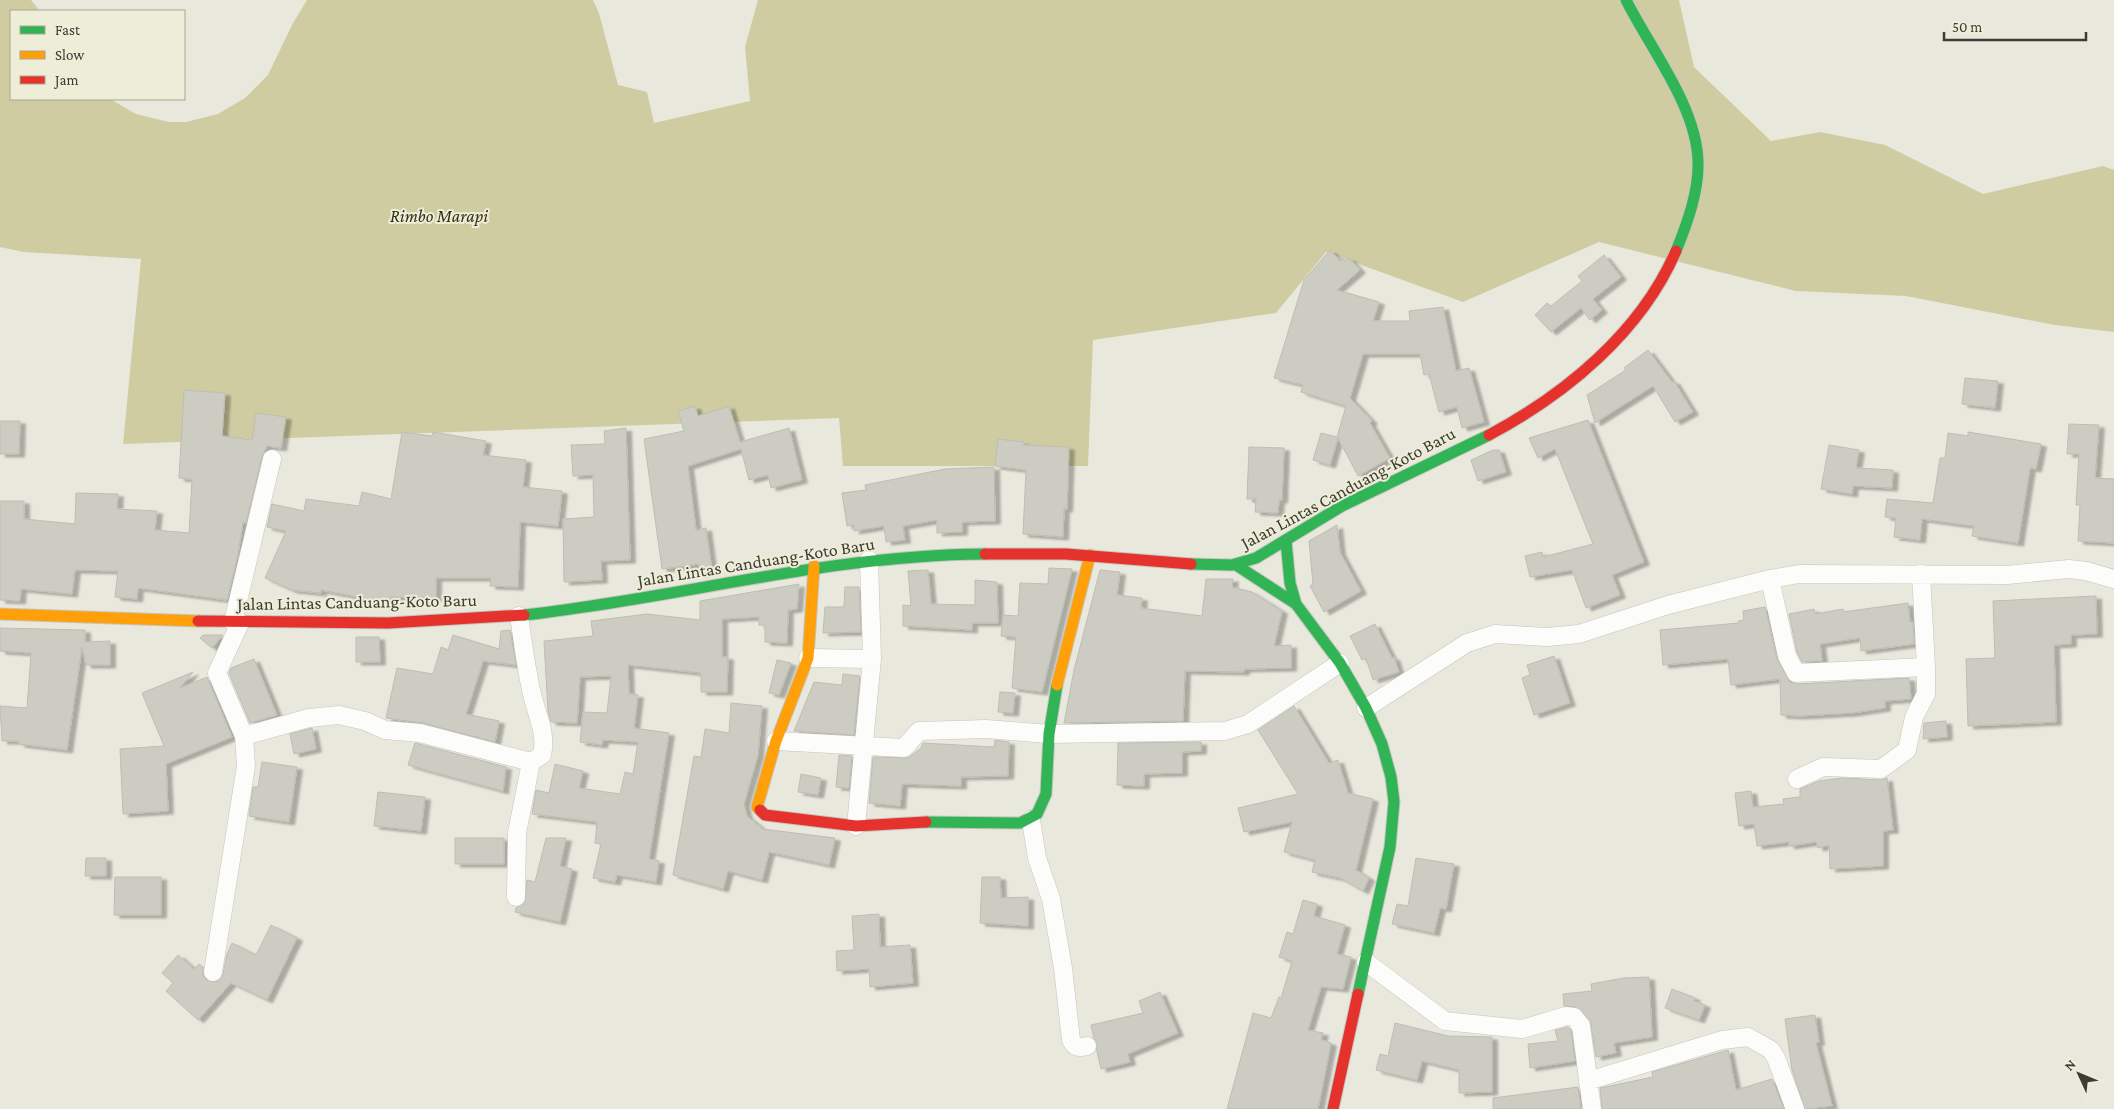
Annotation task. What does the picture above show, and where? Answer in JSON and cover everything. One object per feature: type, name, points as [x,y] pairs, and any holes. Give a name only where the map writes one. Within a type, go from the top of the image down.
[{"type":"main road","name":"Jalan Lintas Canduang-Koto Baru","points":[[0,614],[236,623],[409,623],[519,616],[593,607],[814,566],[869,560],[931,556],[1090,556],[1212,566],[1236,565],[1252,560],[1321,518],[1511,423],[1548,400],[1581,373],[1613,342],[1653,294],[1670,267],[1680,241],[1696,182],[1698,162],[1695,137],[1687,115],[1637,25],[1626,0]]},
{"type":"main road","points":[[1286,541],[1290,583],[1296,604]]},
{"type":"main road","points":[[814,566],[808,658],[776,741],[757,807],[765,814],[856,826],[935,821],[1020,823],[1031,820],[1040,812],[1044,800],[1048,734],[1090,556]]},
{"type":"main road","points":[[1236,565],[1296,604],[1340,662],[1366,708],[1382,744],[1391,777],[1394,802],[1390,846],[1333,1109]]},
{"type":"street","points":[[213,972],[246,766],[244,736],[217,673],[236,623],[272,459]]},
{"type":"street","points":[[856,826],[872,659],[869,560]]},
{"type":"street","points":[[1366,708],[1467,644],[1481,638],[1494,634],[1548,637],[1579,634],[1668,605],[1770,579],[1799,574],[2008,575],[2069,569],[2086,571],[2114,579]]},
{"type":"street","points":[[1797,779],[1823,767],[1881,769],[1907,750],[1914,717],[1926,694],[1921,574]]},
{"type":"street","points":[[1770,579],[1788,656],[1796,673],[1926,667]]},
{"type":"street","points":[[516,897],[517,833],[531,762],[542,755],[544,733],[532,694],[519,616]]},
{"type":"street","points":[[808,658],[872,659]]},
{"type":"street","points":[[776,741],[863,744],[904,748],[919,731],[986,729],[1048,734],[1225,732],[1248,724],[1340,662]]},
{"type":"street","points":[[244,736],[309,718],[339,715],[365,721],[385,730],[420,732],[531,762]]},
{"type":"street","points":[[1031,820],[1037,858],[1052,899],[1063,968],[1070,1040],[1079,1048],[1087,1046]]},
{"type":"street","points":[[1366,962],[1445,1021],[1522,1029],[1566,1016],[1574,1017],[1581,1026],[1592,1109]]},
{"type":"street","points":[[1588,1081],[1722,1040],[1748,1037],[1771,1050],[1776,1058],[1795,1109]]},
{"type":"green space","name":"Rimbo Marapi","points":[[0,0],[31,0],[39,10],[10,10],[10,100],[112,100],[136,114],[169,122],[186,122],[218,114],[245,98],[268,75],[292,25],[307,0],[593,0],[599,13],[618,85],[647,92],[654,123],[750,101],[745,47],[758,0],[1679,0],[1694,67],[1771,141],[1820,132],[1885,145],[1983,194],[2103,166],[2114,170],[2114,332],[2055,325],[1906,296],[1796,291],[1599,242],[1463,302],[1326,252],[1276,313],[1093,340],[1088,466],[843,466],[839,418],[123,444],[141,259],[24,252],[0,247]]},
{"type":"building","points":[[1330,250],[1340,261],[1343,258],[1345,261],[1349,258],[1360,270],[1337,290],[1379,302],[1373,321],[1410,321],[1409,311],[1443,307],[1456,371],[1469,368],[1484,422],[1462,428],[1457,407],[1439,412],[1429,374],[1424,375],[1420,354],[1363,354],[1350,398],[1372,421],[1370,423],[1390,458],[1358,476],[1338,438],[1330,465],[1313,460],[1321,433],[1337,437],[1346,406],[1301,392],[1303,385],[1274,378],[1304,280]]},
{"type":"building","points":[[1604,255],[1621,277],[1593,299],[1602,310],[1590,320],[1581,308],[1551,332],[1535,315],[1547,303],[1551,306],[1582,281],[1578,276]]},
{"type":"building","points":[[1648,350],[1672,382],[1674,381],[1693,412],[1675,422],[1653,386],[1595,423],[1587,395],[1626,370],[1624,368]]},
{"type":"building","points":[[1965,378],[1998,381],[1995,408],[1962,404]]},
{"type":"building","points":[[184,390],[225,393],[222,436],[252,440],[256,413],[286,417],[281,448],[267,446],[262,457],[246,523],[243,522],[238,554],[227,600],[138,588],[137,599],[115,597],[118,571],[75,570],[72,594],[21,589],[20,601],[0,600],[0,501],[24,501],[24,519],[75,524],[76,493],[118,494],[117,509],[157,511],[155,530],[189,533],[192,479],[179,478]]},
{"type":"building","points":[[695,406],[698,416],[729,406],[740,442],[789,428],[802,480],[771,488],[768,475],[749,480],[741,449],[688,466],[696,530],[706,528],[712,571],[699,574],[699,564],[662,569],[644,439],[684,431],[678,411]]},
{"type":"building","points":[[1588,420],[1644,562],[1612,575],[1620,595],[1586,608],[1572,570],[1530,577],[1525,556],[1542,552],[1543,557],[1593,544],[1555,449],[1538,458],[1529,438]]},
{"type":"building","points":[[0,421],[20,421],[19,454],[0,454]]},
{"type":"building","points":[[2069,424],[2099,425],[2095,478],[2114,479],[2114,543],[2078,541],[2080,505],[2076,505],[2079,454],[2067,454]]},
{"type":"building","points":[[626,428],[630,560],[601,561],[602,580],[564,582],[563,519],[594,517],[593,475],[573,476],[571,445],[605,444],[604,431]]},
{"type":"building","points":[[402,432],[432,436],[433,432],[486,441],[483,455],[526,460],[523,487],[562,491],[558,526],[520,522],[518,587],[490,586],[491,578],[436,578],[436,598],[391,597],[390,603],[321,590],[321,593],[292,590],[265,578],[286,531],[267,527],[272,504],[304,511],[306,499],[359,506],[362,492],[391,499]]},
{"type":"building","points":[[1968,432],[2041,444],[2036,469],[2030,468],[2018,543],[1972,536],[1974,526],[1922,519],[1920,540],[1894,537],[1896,518],[1885,517],[1887,499],[1933,503],[1940,458],[1945,458],[1948,433],[1968,436]]},
{"type":"building","points":[[998,439],[1024,442],[1024,445],[1069,447],[1067,509],[1064,509],[1063,537],[1023,534],[1026,470],[995,466]]},
{"type":"building","points":[[1829,445],[1859,450],[1856,468],[1893,470],[1892,488],[1853,486],[1852,494],[1821,489]]},
{"type":"building","points":[[1249,447],[1284,448],[1282,500],[1279,500],[1278,513],[1255,512],[1256,499],[1247,499]]},
{"type":"building","points":[[1493,450],[1499,450],[1506,472],[1478,481],[1471,460]]},
{"type":"building","points":[[994,467],[995,521],[962,522],[962,532],[937,533],[937,520],[903,526],[905,540],[886,542],[884,526],[854,531],[854,525],[847,526],[842,493],[866,490],[865,485],[945,469]]},
{"type":"building","points":[[1337,525],[1340,552],[1361,591],[1324,612],[1310,586],[1313,584],[1309,541]]},
{"type":"building","points":[[1049,568],[1072,569],[1042,692],[1012,688],[1016,637],[1001,636],[1003,615],[1018,616],[1020,583],[1048,584]]},
{"type":"building","points":[[928,570],[931,604],[975,605],[975,580],[997,582],[998,623],[972,623],[972,630],[903,626],[903,605],[911,606],[908,571]]},
{"type":"building","points":[[1100,570],[1120,572],[1117,595],[1142,598],[1141,608],[1202,616],[1206,579],[1233,579],[1232,587],[1252,592],[1282,611],[1274,646],[1291,645],[1291,668],[1244,669],[1244,672],[1185,671],[1183,721],[1064,723],[1074,670]]},
{"type":"building","points":[[799,584],[797,609],[788,610],[787,643],[765,642],[765,625],[759,625],[759,617],[722,619],[722,657],[728,657],[727,692],[701,692],[701,673],[628,665],[629,694],[638,695],[634,728],[669,733],[649,859],[659,861],[656,882],[617,875],[615,882],[593,878],[601,844],[595,843],[597,822],[532,814],[536,790],[549,793],[555,764],[583,771],[579,788],[620,794],[625,772],[633,774],[638,742],[603,740],[602,745],[580,742],[583,712],[607,713],[611,676],[580,677],[577,723],[551,722],[548,712],[544,641],[593,636],[591,621],[647,614],[700,620],[700,601]]},
{"type":"building","points":[[845,587],[859,587],[861,632],[823,633],[825,607],[844,607]]},
{"type":"building","points":[[2096,596],[2097,634],[2071,635],[2071,644],[2054,645],[2056,722],[1968,726],[1966,659],[1995,658],[1993,601]]},
{"type":"building","points":[[1908,603],[1910,622],[1913,622],[1914,644],[1861,651],[1860,638],[1820,644],[1822,661],[1802,662],[1797,652],[1789,614],[1814,609],[1815,614],[1843,609],[1843,612]]},
{"type":"building","points":[[1765,607],[1777,659],[1790,682],[1796,684],[1909,678],[1911,699],[1885,701],[1885,708],[1852,713],[1799,716],[1781,715],[1780,679],[1731,685],[1728,659],[1663,665],[1660,630],[1739,623],[1738,621],[1744,620],[1743,611]]},
{"type":"building","points":[[1375,624],[1392,658],[1394,657],[1399,672],[1373,680],[1366,658],[1362,660],[1350,636]]},
{"type":"building","points":[[0,628],[85,630],[85,642],[110,641],[110,665],[86,665],[82,647],[67,750],[19,744],[19,741],[2,741],[0,706],[27,708],[31,653],[0,651]]},
{"type":"building","points":[[510,630],[516,665],[483,661],[466,714],[499,721],[495,742],[423,723],[386,718],[397,668],[433,674],[441,647],[448,650],[453,635],[499,649],[501,631]]},
{"type":"building","points":[[203,635],[223,635],[212,648],[200,638]]},
{"type":"building","points":[[356,637],[379,637],[380,662],[356,662]]},
{"type":"building","points":[[1554,656],[1570,703],[1534,715],[1522,678],[1530,675],[1527,665]]},
{"type":"building","points":[[254,659],[277,715],[250,723],[229,673],[231,668]]},
{"type":"building","points":[[777,660],[791,663],[779,695],[769,693]]},
{"type":"building","points":[[193,672],[180,688],[207,677],[232,737],[166,764],[168,811],[123,814],[120,749],[164,746],[142,693]]},
{"type":"building","points":[[843,674],[860,676],[854,735],[794,731],[814,682],[842,685]]},
{"type":"building","points":[[1000,692],[1015,693],[1013,713],[998,712]]},
{"type":"building","points":[[731,703],[762,706],[758,755],[744,804],[747,816],[763,829],[835,838],[829,865],[769,852],[762,880],[728,871],[723,889],[673,875],[694,756],[701,757],[705,729],[729,733]]},
{"type":"building","points":[[1294,706],[1329,763],[1338,760],[1348,793],[1373,799],[1356,870],[1369,878],[1363,891],[1340,878],[1312,872],[1315,860],[1284,852],[1292,822],[1244,832],[1238,808],[1298,794],[1258,730]]},
{"type":"building","points":[[1946,721],[1947,737],[1923,739],[1924,723]]},
{"type":"building","points":[[312,728],[316,749],[294,754],[290,734]]},
{"type":"building","points":[[995,740],[1009,742],[1008,776],[961,777],[961,786],[902,784],[900,806],[869,803],[873,757],[908,758],[921,748],[923,743],[994,747]]},
{"type":"building","points":[[1201,742],[1201,751],[1182,752],[1182,773],[1144,774],[1144,786],[1117,785],[1118,743]]},
{"type":"building","points":[[415,743],[506,767],[503,791],[408,765]]},
{"type":"building","points":[[839,755],[852,756],[849,788],[836,787]]},
{"type":"building","points":[[262,762],[297,767],[289,822],[249,816],[253,787],[258,787]]},
{"type":"building","points":[[801,774],[821,778],[818,795],[798,792]]},
{"type":"building","points":[[1842,778],[1881,780],[1887,778],[1893,830],[1883,831],[1883,866],[1830,869],[1829,845],[1818,848],[1816,842],[1789,846],[1789,842],[1757,846],[1754,824],[1739,826],[1735,793],[1751,791],[1753,807],[1784,804],[1783,799],[1800,797],[1800,789],[1819,781]]},
{"type":"building","points":[[378,792],[425,797],[421,831],[374,826]]},
{"type":"building","points":[[455,838],[504,838],[504,864],[455,864]]},
{"type":"building","points":[[546,838],[566,838],[560,866],[572,869],[560,922],[515,912],[516,908],[525,902],[527,880],[535,882]]},
{"type":"building","points":[[86,858],[106,858],[106,876],[85,876]]},
{"type":"building","points":[[1416,858],[1454,864],[1446,909],[1440,908],[1434,933],[1392,924],[1397,904],[1408,906]]},
{"type":"building","points":[[115,877],[161,877],[161,915],[114,915]]},
{"type":"building","points":[[982,877],[1000,877],[1001,898],[1028,897],[1028,926],[980,923]]},
{"type":"building","points":[[1303,900],[1317,904],[1314,916],[1345,925],[1337,954],[1351,957],[1343,989],[1321,987],[1308,1030],[1323,1033],[1321,1040],[1331,1043],[1318,1109],[1227,1109],[1253,1013],[1271,1018],[1279,997],[1281,998],[1292,961],[1279,957],[1287,932],[1293,934]]},
{"type":"building","points":[[879,914],[880,947],[910,945],[913,983],[870,987],[869,969],[837,971],[836,951],[854,950],[852,916]]},
{"type":"building","points":[[271,925],[297,938],[267,1000],[231,983],[198,1020],[166,991],[173,983],[162,973],[178,955],[194,969],[199,964],[203,967],[203,975],[206,980],[216,982],[223,974],[227,954],[232,943],[256,955]]},
{"type":"building","points":[[1649,977],[1652,1037],[1614,1043],[1616,1053],[1596,1057],[1590,1020],[1576,1007],[1564,1006],[1563,994],[1592,991],[1591,984],[1623,978]]},
{"type":"building","points":[[1672,989],[1695,998],[1694,1001],[1705,1005],[1699,1020],[1665,1008]]},
{"type":"building","points":[[1160,992],[1178,1033],[1128,1054],[1130,1062],[1101,1069],[1091,1025],[1143,1013],[1139,1001]]},
{"type":"building","points":[[1815,1015],[1819,1042],[1816,1043],[1832,1106],[1805,1109],[1792,1070],[1785,1019]]},
{"type":"building","points":[[1395,1023],[1448,1036],[1492,1037],[1492,1092],[1459,1093],[1459,1070],[1422,1061],[1417,1080],[1376,1070],[1380,1054],[1388,1056]]},
{"type":"building","points":[[1568,1027],[1571,1030],[1575,1061],[1530,1068],[1528,1044],[1558,1041],[1555,1030]]},
{"type":"building","points":[[1728,1050],[1736,1090],[1772,1079],[1784,1109],[1602,1109],[1600,1088],[1653,1077],[1652,1072]]},
{"type":"building","points":[[1578,1087],[1581,1109],[1493,1109],[1493,1098]]},
{"type":"traffic: fast","points":[[1626,0],[1671,78],[1690,120],[1696,141],[1698,162],[1697,184],[1688,219],[1676,251]]},
{"type":"traffic: fast","points":[[1191,564],[1232,565],[1256,558],[1342,506],[1489,435]]},
{"type":"traffic: fast","points":[[1286,541],[1290,583],[1296,604]]},
{"type":"traffic: fast","points":[[524,615],[582,608],[811,569],[926,556],[985,554]]},
{"type":"traffic: fast","points":[[1236,565],[1296,604],[1340,663],[1366,708],[1382,744],[1391,777],[1394,802],[1390,847],[1358,994]]},
{"type":"traffic: fast","points":[[926,822],[1020,823],[1037,814],[1046,794],[1049,734],[1057,685]]},
{"type":"traffic: slow","points":[[1057,685],[1090,555]]},
{"type":"traffic: slow","points":[[760,810],[757,807],[776,741],[808,658],[814,566]]},
{"type":"traffic: slow","points":[[0,614],[198,621]]},
{"type":"traffic: jam","points":[[1489,435],[1518,419],[1546,400],[1598,358],[1622,334],[1643,308],[1661,280],[1676,251]]},
{"type":"traffic: jam","points":[[985,554],[1066,554],[1191,564]]},
{"type":"traffic: jam","points":[[198,621],[388,623],[524,615]]},
{"type":"traffic: jam","points":[[760,810],[765,815],[856,826],[926,822]]},
{"type":"traffic: jam","points":[[1333,1109],[1358,994]]}]
